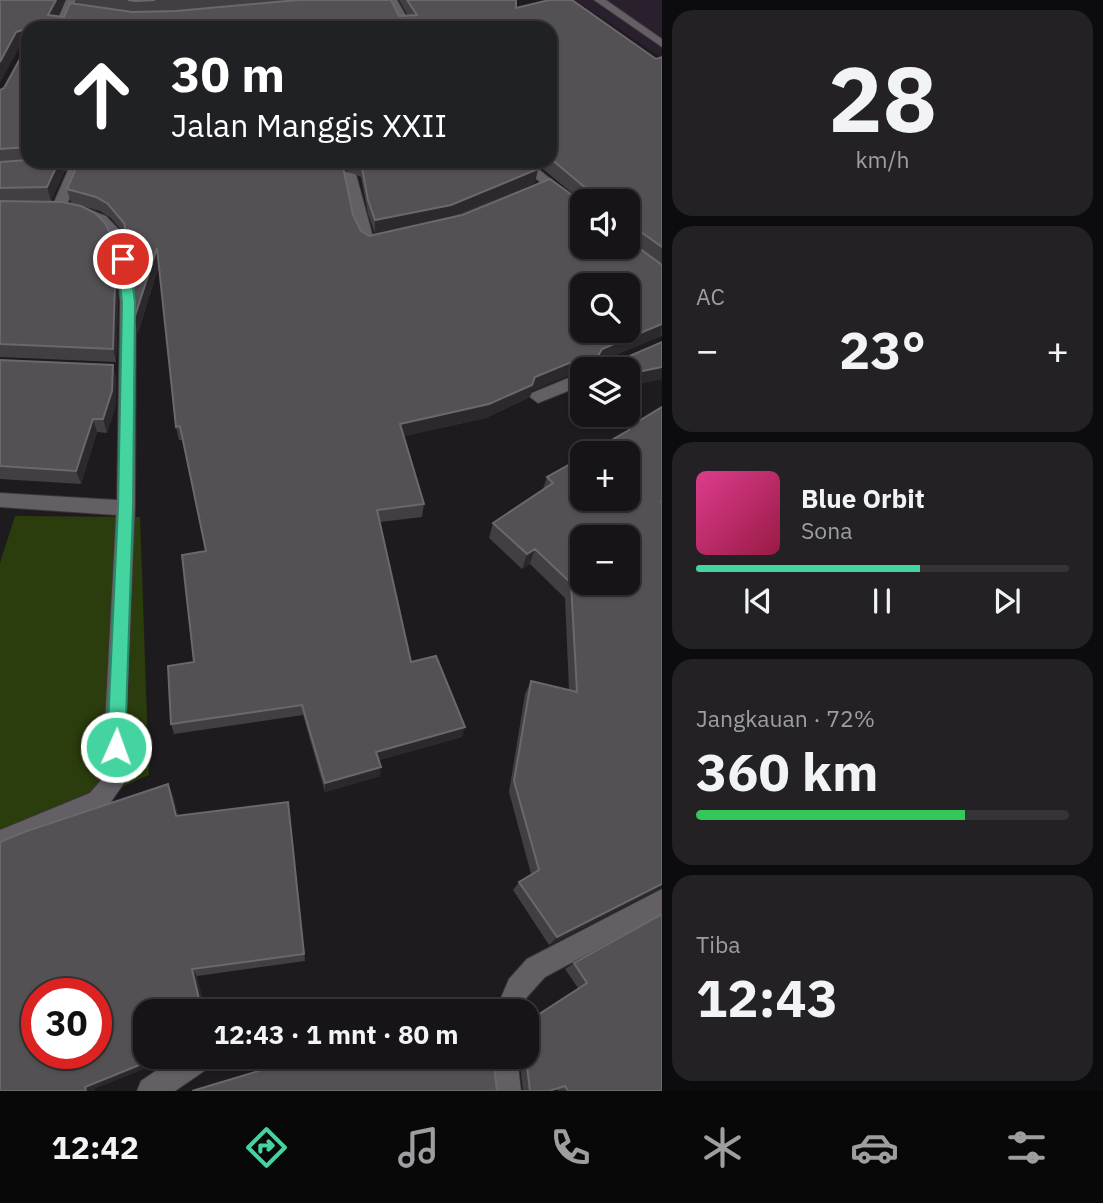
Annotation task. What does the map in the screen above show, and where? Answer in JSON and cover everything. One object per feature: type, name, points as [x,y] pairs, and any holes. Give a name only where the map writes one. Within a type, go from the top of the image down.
[{"type":"street","points":[[391,0],[403,21]]},
{"type":"street","points":[[599,0],[662,44]]},
{"type":"street","points":[[69,5],[79,11]]},
{"type":"street","points":[[0,169],[21,168]]},
{"type":"street","points":[[0,842],[98,801],[113,783],[126,508],[121,370],[128,302],[120,238],[102,219],[79,209],[52,209],[75,168]]},
{"type":"street","points":[[526,168],[541,188],[570,205]]},
{"type":"street","points":[[306,170],[330,171],[351,177],[358,215],[368,243],[400,236]]},
{"type":"street","points":[[538,397],[570,383]]},
{"type":"street","points":[[0,500],[126,508]]},
{"type":"street","points":[[513,999],[518,988],[536,968],[662,901]]},
{"type":"street","points":[[151,1091],[183,1069]]},
{"type":"street","points":[[505,1069],[508,1091]]},
{"type":"shaded area","points":[[575,0],[662,0],[662,58]]},
{"type":"green space","points":[[15,516],[140,517],[149,775],[65,812],[0,834],[0,563]]},
{"type":"building","points":[[0,0],[56,0],[48,15],[64,17],[70,3],[132,12],[176,11],[298,0],[391,0],[399,16],[417,15],[407,0],[516,0],[516,8],[549,0],[572,0],[656,59],[662,57],[662,247],[640,231],[640,189],[587,189],[557,164],[557,21],[21,21],[21,30],[16,32],[0,62]]},
{"type":"building","points":[[21,57],[21,148],[0,149],[0,90],[4,88]]},
{"type":"building","points":[[21,160],[21,168],[56,168],[47,187],[0,188],[0,162]]},
{"type":"building","points":[[76,168],[343,168],[353,215],[361,231],[369,236],[462,215],[550,179],[570,194],[570,259],[640,259],[640,249],[662,265],[662,324],[640,333],[640,273],[570,273],[570,343],[616,343],[602,349],[598,356],[570,357],[570,363],[535,377],[532,385],[489,404],[400,424],[424,504],[377,510],[411,662],[436,656],[465,727],[376,752],[381,767],[325,783],[302,705],[171,724],[168,666],[194,662],[182,555],[206,551],[180,426],[176,427],[157,248],[134,319],[134,269],[124,223],[108,204],[96,197],[67,189]]},
{"type":"building","points":[[362,168],[538,169],[451,205],[375,220]]},
{"type":"building","points":[[0,201],[62,202],[81,206],[95,213],[105,223],[110,233],[115,284],[113,349],[0,344]]},
{"type":"building","points":[[662,342],[662,367],[640,372],[640,357],[627,357]]},
{"type":"building","points":[[0,360],[113,365],[112,391],[103,419],[93,419],[76,471],[0,466]]},
{"type":"building","points":[[662,407],[662,884],[557,937],[519,882],[539,870],[514,781],[531,681],[577,692],[572,595],[640,595],[640,525],[570,525],[570,582],[535,549],[527,554],[493,523],[553,483],[547,477],[570,464],[570,511],[640,511],[640,441],[610,441],[629,430],[629,427],[640,427],[640,420]]},
{"type":"building","points":[[168,784],[176,816],[288,802],[304,954],[192,969],[199,999],[133,999],[133,1068],[85,1087],[86,1091],[0,1091],[0,842]]},
{"type":"building","points":[[662,914],[662,1091],[568,1091],[565,1086],[549,1091],[530,1091],[527,1069],[539,1069],[539,1014],[587,983],[574,963]]},
{"type":"building","points":[[265,1069],[494,1069],[497,1091],[192,1091]]},
{"type":"route","points":[[116,747],[126,508],[128,302],[123,259]]}]
